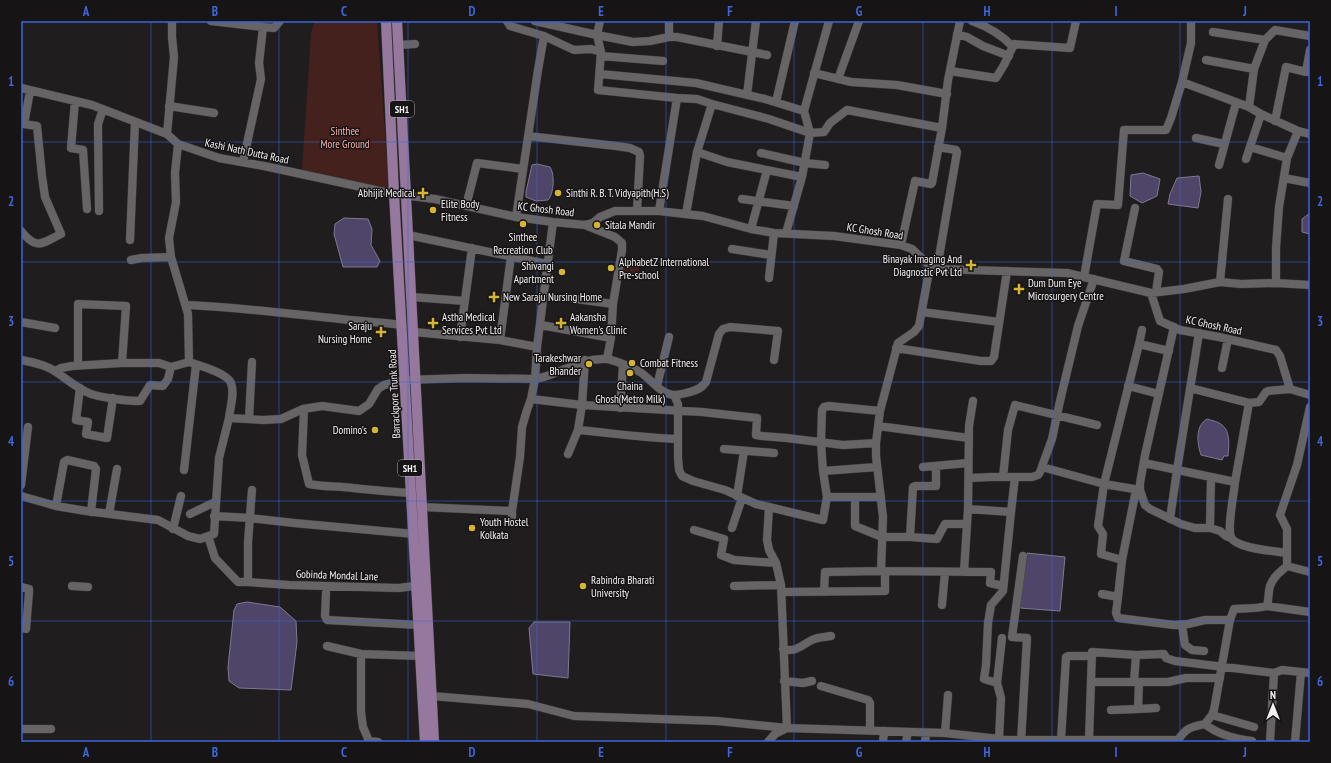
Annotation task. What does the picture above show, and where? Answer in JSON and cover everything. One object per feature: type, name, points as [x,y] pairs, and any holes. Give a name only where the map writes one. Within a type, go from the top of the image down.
[{"type":"main road","name":"Barrackpore Trunk Road","points":[[386,21],[394,194],[414,534],[421,585],[432,696],[434,742]]},
{"type":"main road","name":"Barrackpore Trunk Road","points":[[397,21],[422,508],[419,625],[425,742]]},
{"type":"street","points":[[167,134],[174,57],[172,21]]},
{"type":"street","points":[[211,21],[252,24],[274,28],[280,21]]},
{"type":"street","points":[[507,21],[510,26],[544,36],[574,50],[591,49],[601,54],[664,61]]},
{"type":"street","points":[[535,21],[634,42],[650,41],[669,36],[767,56]]},
{"type":"street","points":[[600,21],[597,35],[601,54],[598,90],[697,99],[769,118],[810,133],[824,132],[830,123],[847,110],[942,128]]},
{"type":"street","points":[[669,21],[669,36]]},
{"type":"street","points":[[717,46],[720,21]]},
{"type":"street","points":[[747,95],[751,52],[756,21]]},
{"type":"street","points":[[776,102],[795,21]]},
{"type":"street","points":[[786,233],[802,178],[810,133],[804,111],[828,21]]},
{"type":"street","points":[[838,79],[858,21]]},
{"type":"street","points":[[902,245],[914,181],[932,184],[950,71],[960,21]]},
{"type":"street","points":[[972,21],[995,30],[1013,47]]},
{"type":"street","points":[[950,71],[996,78],[1014,44],[1070,48],[1076,21]]},
{"type":"street","points":[[1084,277],[1097,204],[1118,204],[1124,130],[1166,130],[1172,118],[1191,43],[1191,21]]},
{"type":"street","points":[[243,162],[261,79],[259,63],[263,27]]},
{"type":"street","points":[[1249,106],[1254,69],[1264,40],[1275,30],[1310,36]]},
{"type":"street","points":[[1213,32],[1264,40]]},
{"type":"street","points":[[958,34],[1009,56]]},
{"type":"street","points":[[516,217],[544,36]]},
{"type":"street","points":[[398,45],[416,44]]},
{"type":"street","points":[[1276,121],[1286,67],[1306,72],[1310,50]]},
{"type":"street","points":[[1206,60],[1254,69]]},
{"type":"street","points":[[814,73],[863,84],[897,85],[947,94]]},
{"type":"street","points":[[600,74],[696,84],[776,102],[804,111]]},
{"type":"street","points":[[1182,82],[1236,103],[1249,106],[1276,121],[1298,131],[1310,134]]},
{"type":"street","name":"Kashi Nath Dutta Road","points":[[21,88],[102,109],[167,134],[178,144],[219,158],[406,196]]},
{"type":"street","points":[[22,234],[34,244],[41,244],[61,234],[45,197],[37,126],[24,124],[30,91]]},
{"type":"street","points":[[659,211],[677,98]]},
{"type":"street","points":[[75,101],[70,148],[83,150],[87,209]]},
{"type":"street","points":[[1219,165],[1236,103]]},
{"type":"street","points":[[686,214],[696,152],[712,104]]},
{"type":"street","points":[[169,106],[214,113]]},
{"type":"street","points":[[99,211],[98,124],[102,109]]},
{"type":"street","points":[[1246,159],[1261,114]]},
{"type":"street","points":[[130,240],[135,122]]},
{"type":"street","points":[[1276,283],[1277,242],[1284,178],[1287,158],[1298,131]]},
{"type":"street","points":[[528,136],[630,148],[639,152],[640,163],[637,211]]},
{"type":"street","points":[[1196,138],[1224,144]]},
{"type":"street","points":[[178,144],[175,173],[176,202],[169,238],[171,256],[188,314],[192,363],[184,470]]},
{"type":"street","points":[[734,586],[824,592],[885,591],[882,536],[883,517],[876,456],[878,426],[880,411],[896,348],[898,343],[914,332],[919,326],[933,267],[957,152],[956,150],[938,147]]},
{"type":"street","points":[[1250,147],[1287,158]]},
{"type":"street","points":[[696,152],[727,162],[802,178]]},
{"type":"street","points":[[761,153],[805,163],[825,165]]},
{"type":"street","points":[[466,206],[477,163],[523,169]]},
{"type":"street","points":[[751,229],[767,170]]},
{"type":"street","points":[[1284,178],[1310,183]]},
{"type":"street","name":"KC Ghosh Road","points":[[406,196],[435,199],[516,217],[585,225],[593,223],[600,217],[615,211],[659,211],[702,216],[751,229],[834,236],[902,245],[912,249],[933,267]]},
{"type":"street","points":[[742,199],[794,206]]},
{"type":"street","points":[[1220,282],[1228,199]]},
{"type":"street","points":[[1135,208],[1124,261],[1157,269],[1159,272],[1154,293]]},
{"type":"street","points":[[422,508],[512,515],[520,457],[522,427],[531,399],[535,379],[537,347],[553,222]]},
{"type":"street","points":[[585,225],[614,237],[622,243],[613,304],[611,338],[607,359]]},
{"type":"street","points":[[769,278],[774,232]]},
{"type":"street","points":[[408,235],[547,264]]},
{"type":"street","points":[[460,337],[472,248]]},
{"type":"street","points":[[732,249],[772,255]]},
{"type":"street","points":[[131,260],[171,256]]},
{"type":"street","points":[[500,340],[510,256]]},
{"type":"street","points":[[933,267],[1067,273],[1154,293],[1220,282],[1241,284],[1276,283],[1310,285]]},
{"type":"street","points":[[896,348],[988,361],[994,357],[1007,271]]},
{"type":"street","points":[[969,478],[1034,477],[1038,475],[1052,439],[1078,326],[1094,279]]},
{"type":"street","name":"KC Ghosh Road","points":[[1154,293],[1160,321],[1180,330],[1276,350],[1280,356],[1290,390]]},
{"type":"street","points":[[412,297],[465,301]]},
{"type":"street","points":[[569,298],[613,304]]},
{"type":"street","points":[[78,365],[78,304],[126,306],[122,363]]},
{"type":"street","points":[[186,305],[232,307],[402,325]]},
{"type":"street","points":[[922,312],[999,322]]},
{"type":"street","points":[[21,322],[55,328]]},
{"type":"street","points":[[540,325],[611,338]]},
{"type":"street","points":[[229,418],[281,419],[304,409],[322,406],[359,411],[369,404],[378,389],[384,385],[405,380],[535,379],[585,360],[607,359],[623,365],[639,372],[662,390],[674,395],[698,389],[704,384],[707,380],[719,334],[727,327],[778,331],[774,360]]},
{"type":"street","points":[[1174,327],[1122,560],[1116,613],[1118,618],[1174,625],[1182,625],[1205,620],[1230,620]]},
{"type":"street","points":[[1122,560],[1101,554],[1102,534],[1098,526],[1104,484],[1142,330]]},
{"type":"street","points":[[414,332],[500,340],[537,347]]},
{"type":"street","points":[[1170,519],[1199,333]]},
{"type":"street","points":[[657,386],[669,337]]},
{"type":"street","points":[[1222,368],[1228,339]]},
{"type":"street","points":[[1139,344],[1169,351]]},
{"type":"street","points":[[21,360],[55,371],[70,383],[91,394],[127,401],[140,401],[150,385],[163,386],[168,379],[171,367]]},
{"type":"street","points":[[568,454],[578,430],[582,405],[585,360]]},
{"type":"street","points":[[250,419],[252,362]]},
{"type":"street","points":[[21,496],[56,506],[158,520],[188,536],[200,539],[214,534],[219,458],[229,418],[232,393],[231,382],[215,371],[192,363],[171,367],[159,363],[78,365],[61,368],[55,371]]},
{"type":"street","points":[[620,408],[623,365]]},
{"type":"street","points":[[1128,386],[1159,394]]},
{"type":"street","points":[[80,388],[76,420],[88,422],[86,434],[107,438],[113,398]]},
{"type":"street","points":[[1190,388],[1249,403],[1259,402],[1268,391],[1290,390],[1310,395]]},
{"type":"street","points":[[674,395],[678,404],[679,470],[682,476],[693,481],[725,490],[769,508],[823,520],[826,496],[821,443],[822,410],[824,407],[829,406],[880,411]]},
{"type":"street","points":[[531,399],[582,405],[678,412],[702,412],[757,418],[756,435],[843,445],[876,443]]},
{"type":"street","points":[[964,572],[969,478],[968,438],[973,401]]},
{"type":"street","points":[[1231,538],[1230,522],[1235,482],[1249,403]]},
{"type":"street","points":[[1003,477],[1008,430],[1014,405],[1097,425]]},
{"type":"street","points":[[1287,566],[1287,529],[1280,515],[1297,464],[1310,407]]},
{"type":"street","points":[[304,409],[302,455],[309,484],[412,494]]},
{"type":"street","points":[[878,426],[968,438]]},
{"type":"street","points":[[21,485],[28,427]]},
{"type":"street","points":[[578,430],[678,439]]},
{"type":"street","points":[[724,449],[774,454]]},
{"type":"street","points":[[732,528],[739,497],[744,451]]},
{"type":"street","points":[[56,506],[64,462],[68,460],[94,466],[96,468],[91,512]]},
{"type":"street","points":[[923,467],[968,463]]},
{"type":"street","points":[[1144,463],[1235,482]]},
{"type":"street","points":[[910,537],[913,487],[936,486],[936,466]]},
{"type":"street","points":[[824,471],[877,467]]},
{"type":"street","points":[[1042,467],[1104,484],[1138,490]]},
{"type":"street","points":[[109,514],[118,469]]},
{"type":"street","points":[[997,682],[984,679],[988,623],[991,605],[1003,591],[1015,477]]},
{"type":"street","points":[[1210,528],[1211,477]]},
{"type":"street","points":[[248,582],[252,490]]},
{"type":"street","points":[[1138,490],[1145,505],[1150,509],[1181,524],[1195,528],[1210,528],[1220,531],[1235,542],[1244,546],[1287,553]]},
{"type":"street","points":[[173,528],[181,496]]},
{"type":"street","points":[[826,496],[881,497]]},
{"type":"street","points":[[855,497],[854,526],[882,536],[936,539],[945,524],[967,524]]},
{"type":"street","points":[[190,514],[215,502]]},
{"type":"street","points":[[769,508],[767,540],[769,550],[776,563],[782,588],[784,682],[787,728]]},
{"type":"street","points":[[968,509],[1011,512]]},
{"type":"street","points":[[214,516],[250,518],[414,534]]},
{"type":"street","points":[[694,530],[724,539],[721,555],[734,560],[776,563]]},
{"type":"street","name":"Gobinda Mondal Lane","points":[[208,536],[215,558],[238,582],[378,588],[399,588],[421,585]]},
{"type":"street","points":[[1021,741],[1027,638],[1012,637],[1023,556]]},
{"type":"street","points":[[1287,566],[1310,572]]},
{"type":"street","points":[[1267,606],[1270,586],[1276,575],[1287,566]]},
{"type":"street","points":[[824,592],[826,572],[991,572],[990,583],[1003,586]]},
{"type":"street","points":[[942,605],[945,572]]},
{"type":"street","points":[[72,586],[88,586]]},
{"type":"street","points":[[21,587],[28,589],[29,592],[26,629]]},
{"type":"street","points":[[326,593],[325,616],[327,620],[419,625]]},
{"type":"street","points":[[1102,594],[1118,597]]},
{"type":"street","points":[[432,696],[528,704],[574,716],[717,721],[787,728],[945,733],[957,738],[1021,741],[1178,741],[1185,730],[1194,726],[1205,724],[1212,715],[1230,620],[1234,609],[1250,607],[1259,608],[1267,606],[1310,612]]},
{"type":"street","points":[[1182,625],[1185,645],[1192,650],[1204,651]]},
{"type":"street","points":[[783,649],[788,650],[799,648],[813,640],[831,636]]},
{"type":"street","points":[[999,739],[1001,698],[997,682],[1002,638]]},
{"type":"street","points":[[327,646],[361,654],[420,656]]},
{"type":"street","points":[[1089,740],[1092,652],[1164,654],[1166,658],[1170,660],[1221,667],[1274,673],[1282,670],[1310,673]]},
{"type":"street","points":[[361,654],[361,712],[363,727],[369,741],[378,742]]},
{"type":"street","points":[[1136,654],[1138,709]]},
{"type":"street","points":[[1061,740],[1066,658],[1068,656],[1092,656]]},
{"type":"street","points":[[1295,742],[1301,672]]},
{"type":"street","points":[[1270,742],[1274,673]]},
{"type":"street","points":[[1091,682],[1168,682],[1186,678],[1220,678]]},
{"type":"street","points":[[784,682],[803,683],[812,681]]},
{"type":"street","points":[[821,686],[868,700],[870,703],[870,730]]},
{"type":"street","points":[[945,733],[948,695]]},
{"type":"street","points":[[1111,710],[1156,708]]},
{"type":"street","points":[[1212,715],[1254,727]]},
{"type":"street","points":[[1205,724],[1211,729],[1222,734],[1237,739],[1252,741]]},
{"type":"street","points":[[768,742],[775,734],[787,728]]},
{"type":"street","points":[[21,729],[50,729]]},
{"type":"street","points":[[882,742],[884,731]]},
{"type":"street","points":[[906,742],[908,732]]},
{"type":"street","points":[[925,742],[926,732]]},
{"type":"green space","name":"Sinthee More Ground","points":[[315,21],[377,21],[389,189],[302,170],[311,33]]},
{"type":"green space","points":[[622,264],[639,267],[638,278],[621,275]]},
{"type":"shaded area","points":[[537,164],[550,167],[552,170],[553,189],[548,200],[536,201],[526,197],[532,165]]},
{"type":"shaded area","points":[[1143,173],[1160,179],[1157,196],[1142,203],[1130,196],[1131,175]]},
{"type":"shaded area","points":[[1199,176],[1201,192],[1198,208],[1168,204],[1170,194],[1177,178]]},
{"type":"shaded area","points":[[1310,213],[1310,234],[1302,232],[1302,219]]},
{"type":"shaded area","points":[[344,218],[368,219],[372,229],[371,245],[380,261],[377,267],[343,267],[334,234],[335,224]]},
{"type":"shaded area","points":[[1207,419],[1216,422],[1226,429],[1229,442],[1228,456],[1224,456],[1222,460],[1201,455],[1198,435],[1200,426]]},
{"type":"shaded area","points":[[1027,553],[1065,557],[1060,611],[1020,608]]},
{"type":"shaded area","points":[[247,602],[280,607],[296,621],[297,642],[291,690],[239,688],[229,681],[228,667],[234,610],[237,604]]},
{"type":"shaded area","points":[[534,622],[570,622],[568,678],[533,674],[529,628]]},
{"type":"place","name":"Abhijit Medical","points":[[423,193]]},
{"type":"place","name":"Sinthi R. B. T. Vidyapith(H.S)","points":[[558,193]]},
{"type":"place","name":"Elite Body Fitness","points":[[433,210]]},
{"type":"place","name":"Sinthee Recreation Club","points":[[523,224]]},
{"type":"place","name":"Sitala Mandir","points":[[597,225]]},
{"type":"place","name":"Binayak Imaging And Diagnostic Pvt Ltd","points":[[971,265]]},
{"type":"place","name":"AlphabetZ International Pre-school","points":[[611,268]]},
{"type":"place","name":"Shivangi Apartment","points":[[562,272]]},
{"type":"place","name":"Dum Dum Eye Microsurgery Centre","points":[[1019,289]]},
{"type":"place","name":"New Saraju Nursing Home","points":[[494,297]]},
{"type":"place","name":"Astha Medical Services Pvt Ltd","points":[[433,323]]},
{"type":"place","name":"Aakansha Women's Clinic","points":[[561,323]]},
{"type":"place","name":"Saraju Nursing Home","points":[[381,332]]},
{"type":"place","name":"Combat Fitness","points":[[632,363]]},
{"type":"place","name":"Tarakeshwar Bhander","points":[[589,364]]},
{"type":"place","name":"Chaina Ghosh(Metro Milk)","points":[[630,373]]},
{"type":"place","name":"Domino's","points":[[375,430]]},
{"type":"place","name":"Youth Hostel Kolkata","points":[[472,528]]},
{"type":"place","name":"Rabindra Bharati University","points":[[583,586]]}]
